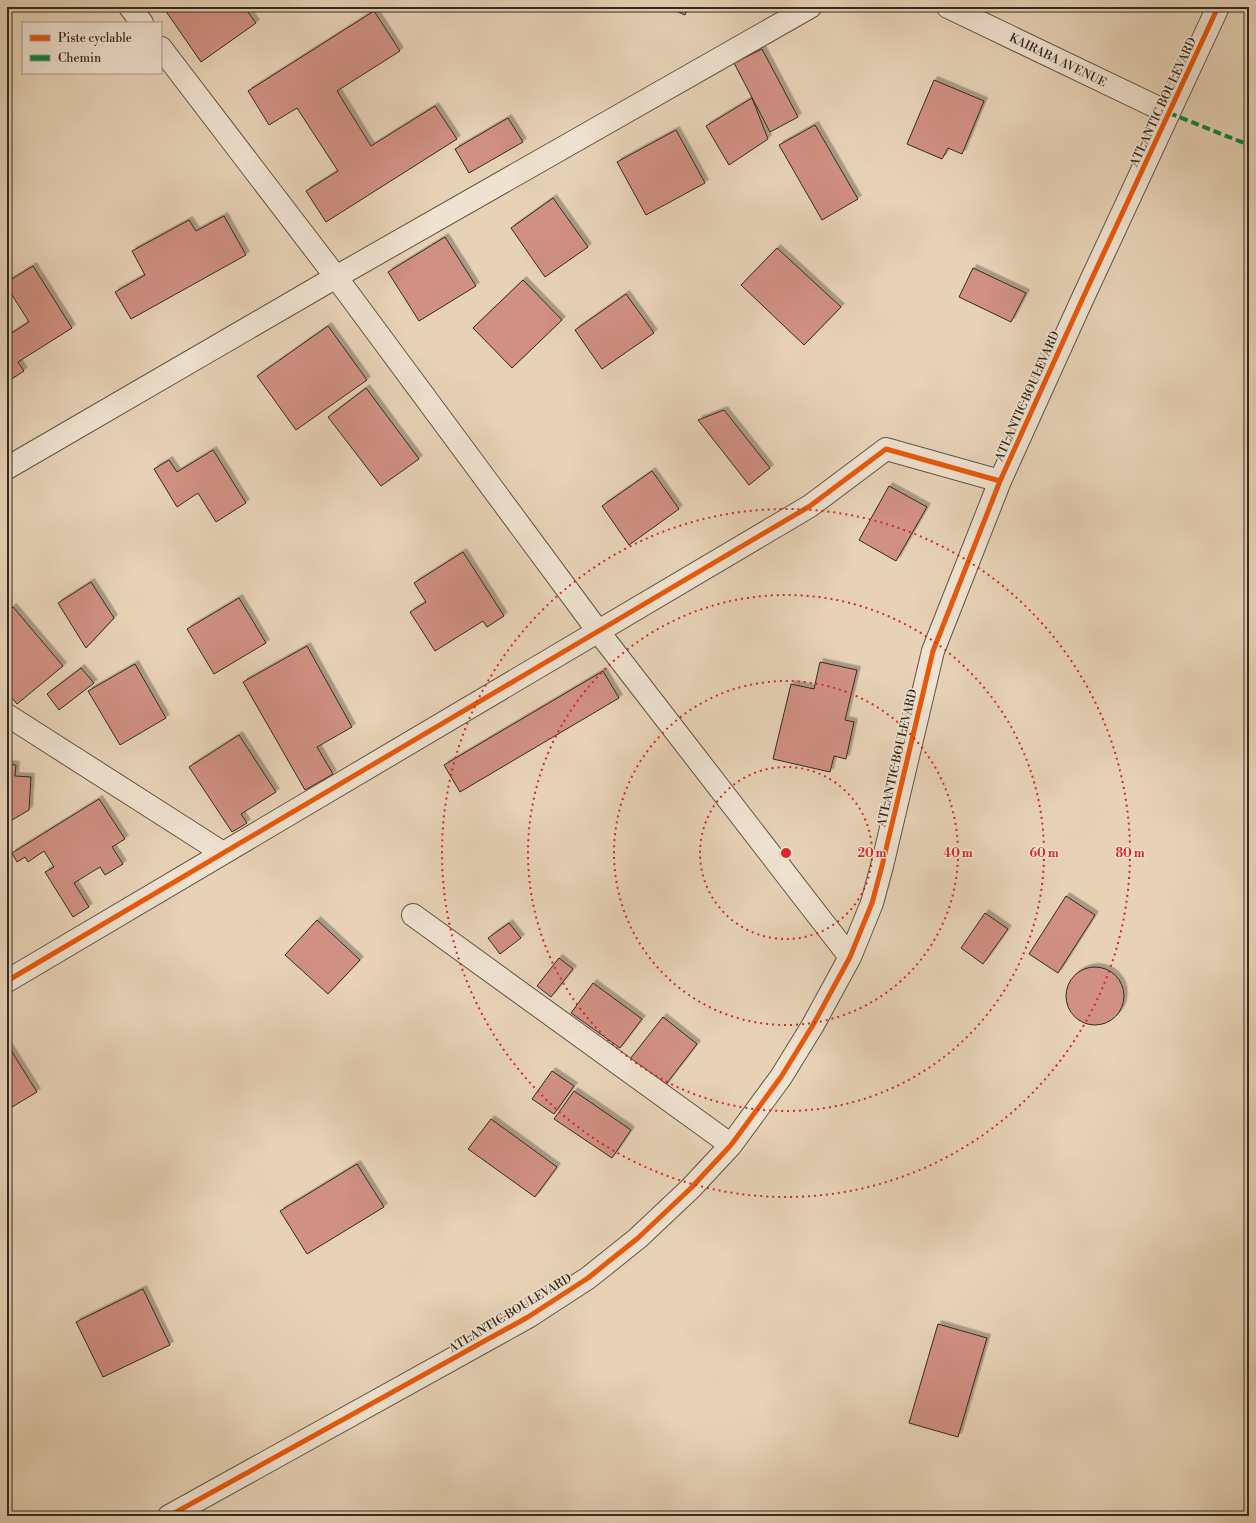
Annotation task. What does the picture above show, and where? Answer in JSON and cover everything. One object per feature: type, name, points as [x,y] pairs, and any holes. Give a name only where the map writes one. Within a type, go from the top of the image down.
[{"type":"street","points":[[130,7],[141,22]]},
{"type":"street","points":[[7,468],[810,7]]},
{"type":"street","name":"KAIRABA AVENUE","points":[[948,7],[1169,112]]},
{"type":"street","name":"ATLANTIC BOULEVARD","points":[[169,1516],[528,1317],[588,1278],[638,1238],[691,1188],[731,1145],[781,1077],[813,1025],[850,957],[872,903],[933,651],[1000,481],[1218,7]]},
{"type":"street","points":[[162,49],[336,278],[598,631],[850,957]]},
{"type":"street","points":[[7,981],[810,506],[886,449],[1000,481]]},
{"type":"street","points":[[7,715],[223,853]]},
{"type":"street","points":[[413,915],[731,1145]]},
{"type":"building","points":[[163,7],[244,7],[256,23],[201,62]]},
{"type":"building","points":[[667,7],[688,7],[685,15]]},
{"type":"building","points":[[374,11],[400,51],[337,91],[371,146],[435,106],[457,139],[326,222],[306,191],[338,171],[297,108],[269,125],[248,91]]},
{"type":"building","points":[[762,49],[798,117],[770,132],[734,63]]},
{"type":"building","points":[[934,80],[984,101],[962,154],[948,148],[942,159],[907,144]]},
{"type":"building","points":[[752,98],[768,139],[729,165],[706,126]]},
{"type":"building","points":[[508,118],[523,142],[469,173],[455,149]]},
{"type":"building","points":[[815,125],[858,199],[822,220],[779,145]]},
{"type":"building","points":[[676,130],[705,183],[646,215],[617,162]]},
{"type":"building","points":[[553,198],[588,247],[545,277],[511,228]]},
{"type":"building","points":[[224,216],[246,255],[131,319],[115,292],[145,275],[132,251],[189,220],[196,231]]},
{"type":"building","points":[[445,237],[476,286],[419,321],[388,272]]},
{"type":"building","points":[[777,248],[841,307],[804,345],[741,285]]},
{"type":"building","points":[[33,266],[72,328],[18,362],[24,371],[7,382],[7,336],[29,322],[7,287],[7,282]]},
{"type":"building","points":[[973,268],[1026,293],[1011,322],[959,297]]},
{"type":"building","points":[[523,280],[562,320],[512,368],[473,328]]},
{"type":"building","points":[[626,294],[654,333],[602,369],[575,330]]},
{"type":"building","points":[[328,326],[367,380],[296,430],[257,376]]},
{"type":"building","points":[[366,388],[419,459],[381,486],[328,417]]},
{"type":"building","points":[[724,410],[770,468],[749,485],[698,420]]},
{"type":"building","points":[[213,450],[246,503],[216,522],[198,493],[177,507],[154,469],[169,460],[177,472]]},
{"type":"building","points":[[652,471],[679,509],[629,545],[602,506]]},
{"type":"building","points":[[889,486],[927,507],[896,561],[859,540]]},
{"type":"building","points":[[463,552],[504,616],[487,627],[483,621],[435,651],[410,612],[426,602],[414,583]]},
{"type":"building","points":[[91,582],[114,618],[86,648],[58,603]]},
{"type":"building","points":[[239,598],[266,643],[214,674],[187,629]]},
{"type":"building","points":[[13,607],[63,666],[17,704],[7,692],[7,612]]},
{"type":"building","points":[[307,646],[352,727],[317,747],[333,774],[305,790],[243,682]]},
{"type":"building","points":[[820,662],[857,670],[845,720],[854,722],[846,759],[834,756],[830,772],[773,759],[791,684],[814,689]]},
{"type":"building","points":[[135,664],[166,718],[120,745],[88,691]]},
{"type":"building","points":[[81,668],[94,683],[59,710],[47,694]]},
{"type":"building","points":[[603,671],[619,698],[460,792],[444,765]]},
{"type":"building","points":[[239,735],[276,792],[241,814],[247,823],[232,832],[189,767]]},
{"type":"building","points":[[7,764],[16,765],[15,776],[31,777],[29,810],[7,823]]},
{"type":"building","points":[[99,799],[125,839],[112,847],[123,864],[105,875],[100,867],[74,883],[89,907],[73,917],[45,872],[54,867],[44,851],[28,862],[25,857],[17,862],[12,853]]},
{"type":"building","points":[[1066,896],[1095,915],[1058,973],[1029,954]]},
{"type":"building","points":[[985,913],[1008,929],[983,964],[961,948]]},
{"type":"building","points":[[317,920],[360,960],[328,994],[285,955]]},
{"type":"building","points":[[509,923],[521,938],[500,954],[488,938]]},
{"type":"building","points":[[559,958],[573,969],[551,997],[537,986]]},
{"type":"building","points":[[1095,967],[1106,969],[1116,975],[1122,985],[1124,996],[1122,1007],[1116,1017],[1106,1023],[1095,1025],[1084,1023],[1074,1017],[1068,1007],[1066,996],[1068,985],[1074,975],[1084,969]]},
{"type":"building","points":[[593,983],[642,1019],[620,1048],[571,1013]]},
{"type":"building","points":[[663,1017],[697,1044],[654,1100],[619,1073]]},
{"type":"building","points":[[7,1044],[37,1092],[7,1110]]},
{"type":"building","points":[[552,1071],[574,1086],[554,1114],[532,1099]]},
{"type":"building","points":[[574,1091],[631,1130],[612,1158],[554,1119]]},
{"type":"building","points":[[491,1119],[557,1167],[535,1197],[468,1149]]},
{"type":"building","points":[[357,1164],[384,1207],[307,1254],[280,1211]]},
{"type":"building","points":[[143,1289],[170,1345],[103,1377],[76,1322]]},
{"type":"building","points":[[938,1324],[987,1338],[958,1437],[909,1423]]},
{"type":"marked path","points":[[1169,113],[1249,145]]},
{"type":"cycle path","points":[[169,1516],[528,1317],[588,1278],[638,1238],[691,1188],[731,1145],[781,1077],[813,1025],[850,957],[872,903],[933,651],[1000,481],[1081,302],[1218,7]]},
{"type":"cycle path","points":[[7,981],[810,506],[886,449],[1000,481]]}]
